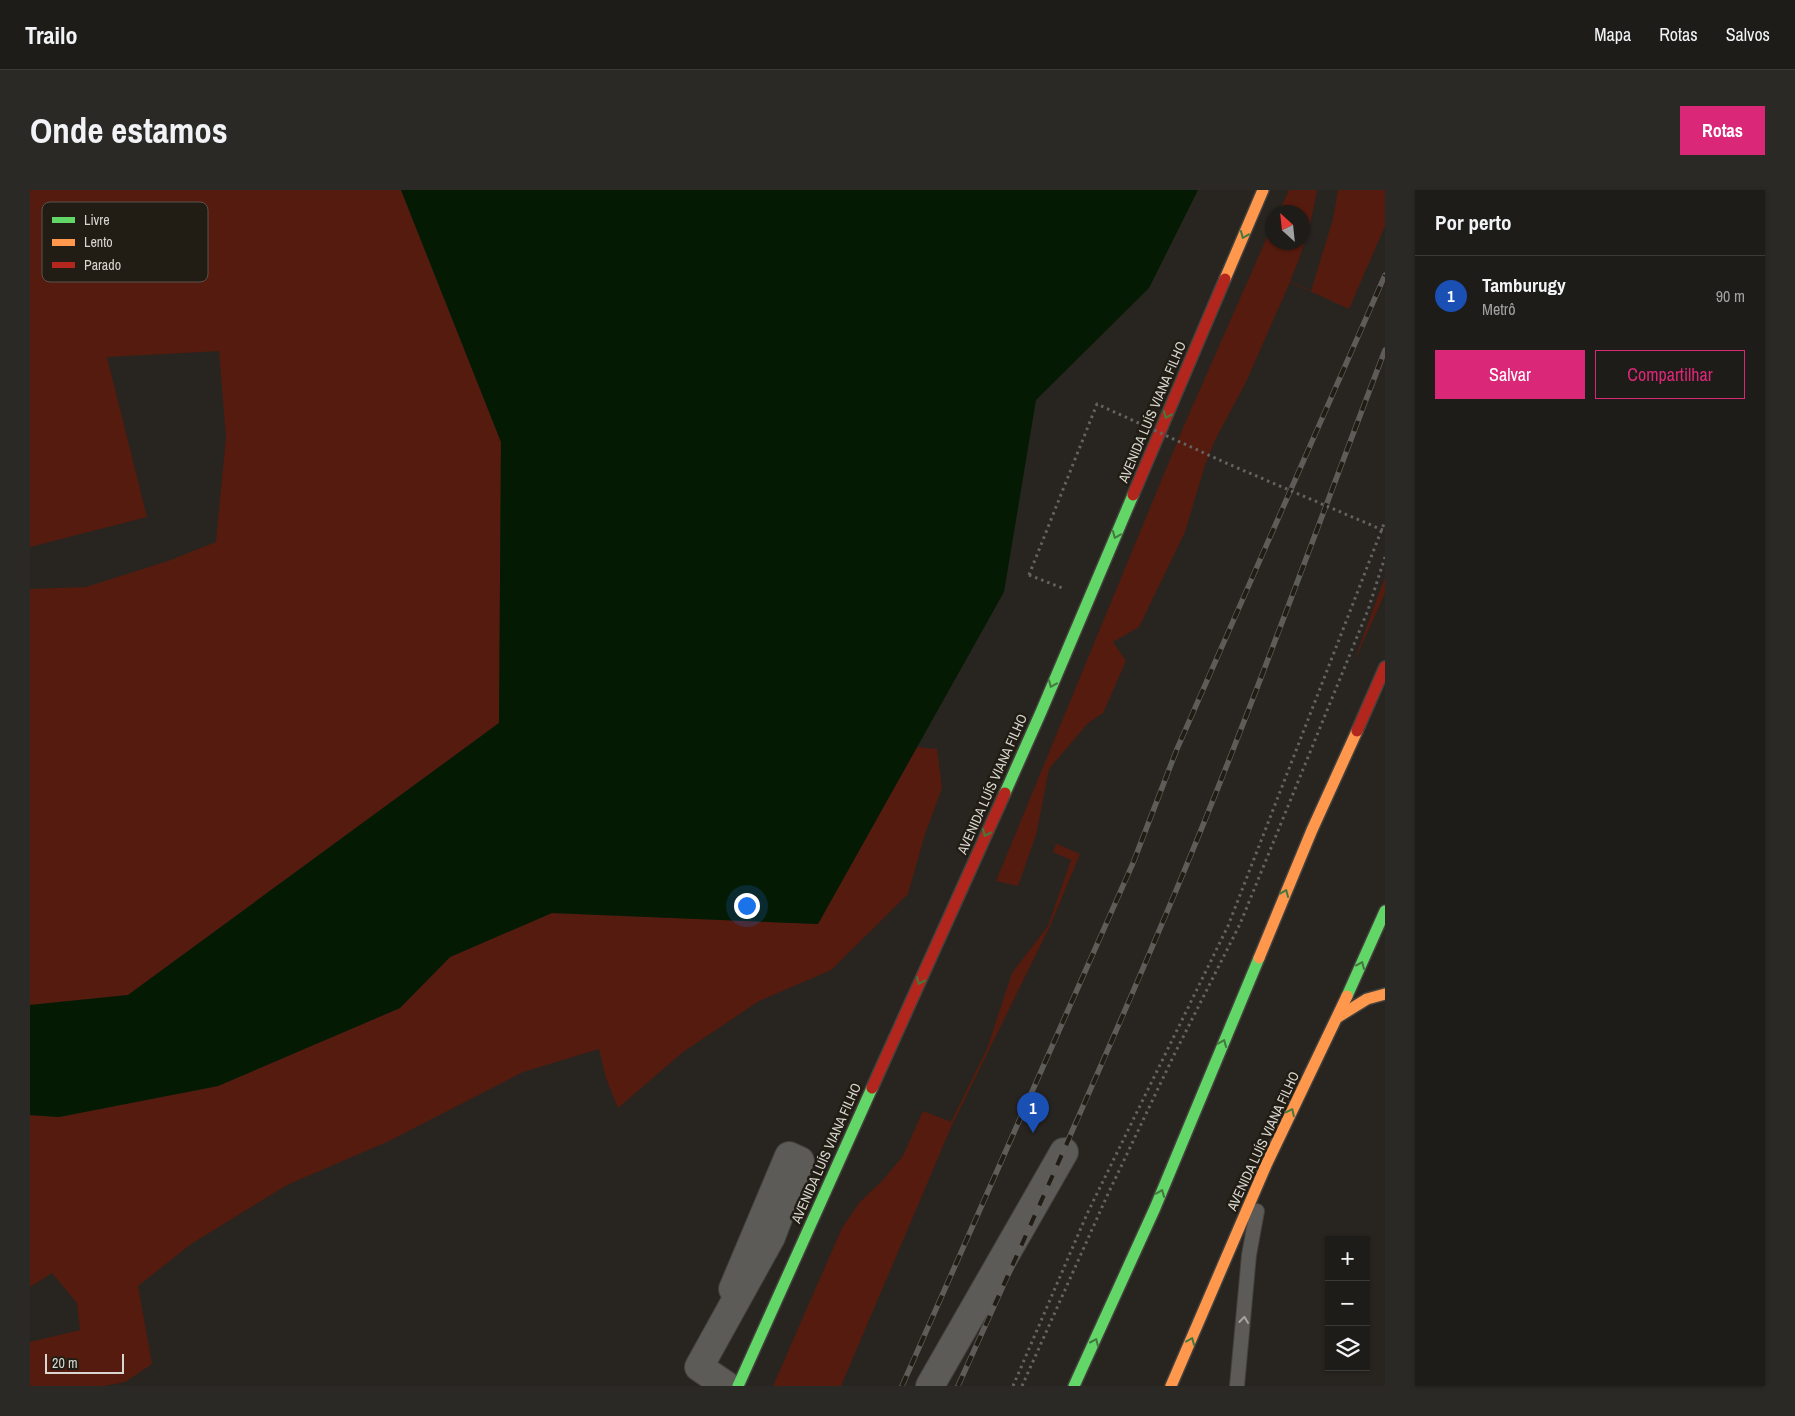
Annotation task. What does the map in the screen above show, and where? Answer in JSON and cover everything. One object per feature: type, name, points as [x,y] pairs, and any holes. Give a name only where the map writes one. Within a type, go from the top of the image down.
[{"type":"main road","name":"AVENIDA LUÍS VIANA FILHO","points":[[738,1386],[1041,712],[1263,190]]},
{"type":"main road","points":[[1074,1386],[1155,1208],[1312,830],[1385,667]]},
{"type":"main road","name":"AVENIDA LUÍS VIANA FILHO","points":[[1172,1386],[1267,1163],[1338,1017],[1385,911]]},
{"type":"main road","points":[[1338,1017],[1367,999],[1385,994]]},
{"type":"street","points":[[930,1386],[1064,1152]]},
{"type":"street","points":[[727,1386],[694,1376],[771,1237],[800,1161],[789,1156],[733,1288]]},
{"type":"lane","points":[[1237,1386],[1249,1255],[1267,1163]]},
{"type":"path","points":[[1088,598],[1029,574],[1097,404],[1226,463],[1385,531]]},
{"type":"path","points":[[1013,1386],[1087,1214],[1228,926],[1385,520]]},
{"type":"path","points":[[1022,1386],[1107,1196],[1174,1055],[1240,924],[1368,610],[1385,557]]},
{"type":"shaded area","points":[[30,190],[401,190],[501,442],[499,723],[128,995],[30,1005],[30,589],[86,587],[168,561],[216,542],[226,437],[219,351],[107,357],[147,517],[30,547]]},
{"type":"shaded area","points":[[401,190],[1198,190],[1149,288],[1036,400],[1004,592],[818,924],[552,913],[450,957],[400,1008],[218,1086],[59,1117],[30,1115],[30,1005],[128,995],[499,723],[501,442]]},
{"type":"shaded area","points":[[1289,190],[1317,190],[1310,221],[1310,205],[1282,205]]},
{"type":"shaded area","points":[[1338,190],[1385,190],[1385,226],[1349,309],[1290,282],[1246,382],[1215,440],[1205,465],[1185,532],[1139,627],[1113,642],[1126,661],[1103,713],[1088,723],[1049,769],[1036,835],[1018,886],[996,881],[1183,428],[1265,242],[1265,250],[1302,250],[1290,281],[1311,291],[1333,219]]},
{"type":"shaded area","points":[[1385,577],[1385,593],[1353,664]]},
{"type":"shaded area","points":[[917,747],[937,749],[942,788],[924,837],[908,894],[831,970],[759,1001],[683,1052],[618,1108],[606,1078],[599,1049],[523,1072],[389,1141],[287,1185],[191,1244],[138,1286],[152,1364],[125,1382],[104,1386],[30,1386],[30,1342],[80,1330],[77,1303],[52,1273],[30,1287],[30,1115],[59,1117],[218,1086],[400,1008],[450,957],[552,913],[818,924]]},
{"type":"shaded area","points":[[1036,835],[1080,854],[1050,926],[952,1125],[841,1386],[773,1386],[842,1228],[860,1202],[882,1181],[903,1156],[923,1111],[951,1122],[987,1049],[1012,973],[1048,926],[1071,860],[1053,852],[1056,844]]},
{"type":"railway","points":[[902,1386],[1133,863],[1177,749],[1385,275]]},
{"type":"railway","points":[[958,1386],[1099,1071],[1180,881],[1259,683],[1385,350]]},
{"type":"traffic: fast","points":[[1005,793],[1133,495]]},
{"type":"traffic: fast","points":[[1347,996],[1385,911]]},
{"type":"traffic: fast","points":[[1074,1386],[1155,1208],[1259,958]]},
{"type":"traffic: fast","points":[[738,1386],[872,1088]]},
{"type":"traffic: slow","points":[[1225,279],[1263,190]]},
{"type":"traffic: slow","points":[[1259,958],[1312,830],[1357,731]]},
{"type":"traffic: slow","points":[[1338,1017],[1367,999],[1385,994]]},
{"type":"traffic: slow","points":[[1171,1386],[1267,1163],[1347,996]]},
{"type":"traffic: jam","points":[[1133,495],[1225,279]]},
{"type":"traffic: jam","points":[[1357,731],[1385,667]]},
{"type":"traffic: jam","points":[[872,1088],[1005,793]]},
{"type":"place","name":"Tamburugy","points":[[1033,1133]]}]
